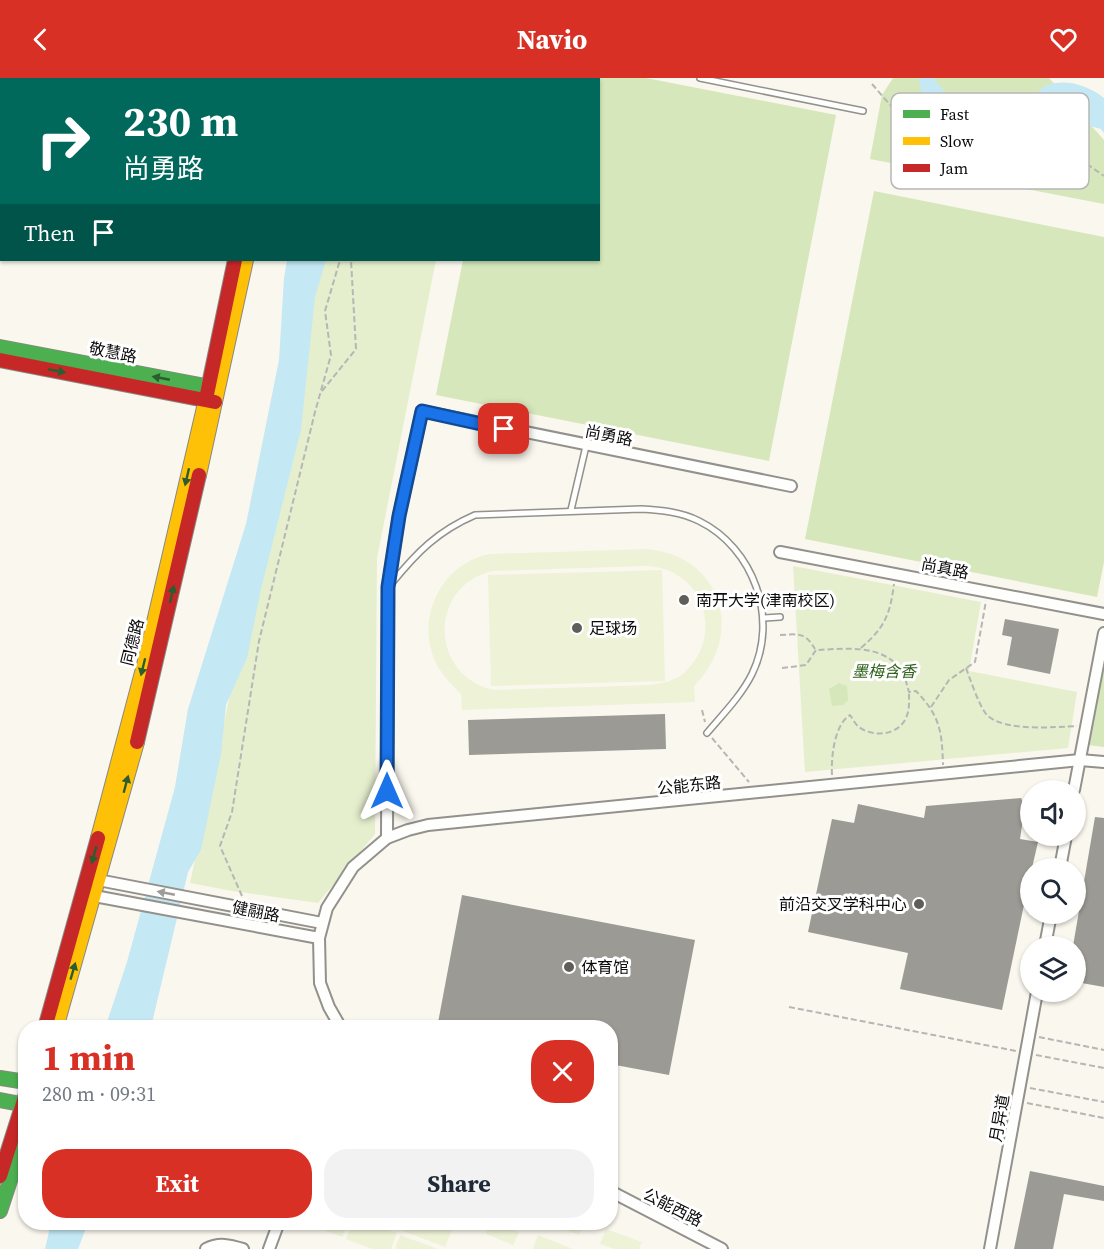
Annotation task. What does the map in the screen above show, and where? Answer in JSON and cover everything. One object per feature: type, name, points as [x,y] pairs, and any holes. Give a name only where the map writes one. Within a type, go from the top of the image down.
[{"type":"main road","name":"同德路","points":[[212,394],[235,261]]},
{"type":"main road","name":"同德路","points":[[48,1020],[94,879],[144,665],[246,261]]},
{"type":"main road","name":"敬慧路","points":[[0,347],[212,394]]},
{"type":"main road","name":"敬慧路","points":[[0,360],[212,394]]},
{"type":"main road","name":"同德路","points":[[58,1020],[89,895]]},
{"type":"main road","points":[[0,1078],[18,1081]]},
{"type":"main road","points":[[0,1100],[18,1101]]},
{"type":"main road","points":[[0,1176],[18,1120]]},
{"type":"main road","points":[[0,1211],[18,1156]]},
{"type":"street","name":"尚勇路","points":[[388,587],[399,516],[422,411],[791,486]]},
{"type":"street","name":"尚真路","points":[[780,552],[1104,614]]},
{"type":"street","points":[[387,838],[388,587]]},
{"type":"street","points":[[1076,780],[1104,633]]},
{"type":"street","name":"公能东路","points":[[322,923],[327,908],[353,867],[387,838],[428,825],[1080,760],[1104,762]]},
{"type":"street","name":"健翮路","points":[[94,879],[322,923]]},
{"type":"street","name":"健翮路","points":[[89,895],[319,938]]},
{"type":"street","points":[[322,923],[319,938],[320,983],[336,1020]]},
{"type":"street","name":"月异道","points":[[990,1249],[1035,1002]]},
{"type":"street","name":"公能西路","points":[[618,1195],[722,1249]]},
{"type":"street","points":[[269,1249],[276,1230]]},
{"type":"street","points":[[211,1247],[226,1245],[243,1249]]},
{"type":"lane","points":[[700,78],[863,111]]},
{"type":"lane","points":[[571,510],[586,446]]},
{"type":"lane","points":[[388,587],[418,551],[454,524],[475,514],[571,510],[664,510],[700,521],[730,542],[744,560],[760,599],[764,618],[759,656],[752,674],[742,692],[707,733]]},
{"type":"lane","points":[[764,618],[780,618]]},
{"type":"path","points":[[872,84],[891,106]]},
{"type":"path","points":[[1089,165],[1104,176]]},
{"type":"path","points":[[248,909],[220,846],[232,812],[258,641],[332,355],[325,311],[340,261]]},
{"type":"path","points":[[321,392],[356,350],[351,261]]},
{"type":"path","points":[[861,648],[871,639],[891,609],[895,574]]},
{"type":"path","points":[[931,707],[949,680],[975,662],[988,591]]},
{"type":"path","points":[[780,635],[798,634],[809,638],[816,650]]},
{"type":"path","points":[[816,650],[861,648],[886,657],[902,670],[909,692],[909,709],[904,722],[894,731],[870,733],[857,726],[850,715],[846,718],[836,737],[831,762],[833,784]]},
{"type":"path","points":[[782,668],[806,665],[816,650]]},
{"type":"path","points":[[966,668],[987,715],[1007,726],[1044,728],[1086,725]]},
{"type":"path","points":[[909,692],[916,692],[931,707],[942,736],[944,773]]},
{"type":"path","points":[[707,733],[759,793]]},
{"type":"path","points":[[789,1007],[1104,1068]]},
{"type":"path","points":[[1029,1035],[1104,1050]]},
{"type":"path","points":[[1020,1086],[1104,1102]]},
{"type":"path","points":[[1017,1101],[1104,1118]]},
{"type":"green space","points":[[600,78],[646,78],[836,115],[769,461],[436,395],[463,261],[600,261]]},
{"type":"green space","points":[[893,78],[1049,78],[1062,93],[891,93],[891,163],[870,159],[882,95]]},
{"type":"green space","points":[[1089,123],[1104,140],[1104,204],[1026,189],[1089,189]]},
{"type":"green space","points":[[874,191],[1104,237],[1104,562],[1097,597],[805,539]]},
{"type":"green space","points":[[322,261],[436,261],[377,558],[375,834],[318,903],[190,883]]},
{"type":"green space","points":[[647,549],[673,555],[693,566],[709,582],[718,601],[722,622],[719,644],[710,665],[694,686],[695,702],[462,710],[461,694],[444,675],[434,659],[429,637],[429,621],[439,590],[449,578],[460,567],[490,554]],"holes":[[[645,566],[665,569],[681,578],[694,590],[702,606],[705,623],[704,640],[697,658],[684,673],[673,680],[650,685],[494,690],[473,681],[457,667],[448,650],[445,630],[448,611],[457,594],[472,580],[493,571]]]},
{"type":"green space","name":"墨梅含香","points":[[793,566],[981,602],[969,671],[1077,692],[1068,748],[805,772]]},
{"type":"green space","name":"足球场","points":[[662,570],[665,681],[491,686],[488,575]]},
{"type":"green space","points":[[1104,663],[1104,747],[1088,745]]},
{"type":"green space","points":[[839,683],[847,686],[848,700],[843,705],[832,706],[829,689]]},
{"type":"green space","points":[[324,1230],[345,1230],[342,1237]]},
{"type":"green space","points":[[350,1230],[389,1230],[397,1233],[391,1249],[372,1249],[346,1239]]},
{"type":"green space","points":[[403,1230],[452,1230],[445,1247]]},
{"type":"green space","points":[[487,1230],[519,1232],[513,1245],[486,1234]]},
{"type":"green space","points":[[566,1230],[581,1230],[579,1235]]},
{"type":"green space","points":[[606,1230],[642,1242],[639,1249],[614,1249],[600,1244]]},
{"type":"green space","points":[[400,1235],[438,1249],[395,1249]]},
{"type":"green space","points":[[538,1235],[573,1249],[533,1249]]},
{"type":"water","points":[[919,78],[934,78],[948,93],[922,93]]},
{"type":"water","points":[[1068,83],[1083,86],[1104,98],[1104,133],[1101,129],[1089,126],[1089,93],[1037,93],[1045,86],[1053,84]]},
{"type":"water","points":[[287,261],[326,261],[315,297],[301,430],[261,589],[247,658],[226,705],[221,754],[201,850],[188,872],[153,1020],[108,1020],[127,962],[175,787],[188,709],[246,524],[279,360]]},
{"type":"water","points":[[49,1230],[85,1230],[78,1249],[45,1249]]},
{"type":"building","points":[[1005,619],[1059,629],[1050,674],[1007,665],[1012,637],[1002,635]]},
{"type":"building","points":[[665,714],[666,749],[469,755],[468,720]]},
{"type":"building","name":"前沿交叉学科中心","points":[[1020,798],[1020,846],[1037,846],[1034,858],[1020,858],[1020,924],[1002,1010],[900,989],[908,953],[808,932],[832,819],[854,823],[858,804],[924,818],[926,806]]},
{"type":"building","points":[[1095,817],[1104,818],[1104,987],[1086,984],[1086,936],[1075,936],[1077,924],[1086,924],[1086,870]]},
{"type":"building","name":"体育馆","points":[[462,895],[695,940],[669,1075],[618,1065],[618,1020],[439,1020]]},
{"type":"building","points":[[1030,1171],[1104,1186],[1104,1201],[1064,1194],[1053,1249],[1014,1249]]},
{"type":"traffic: fast","points":[[0,347],[216,388]]},
{"type":"traffic: fast","points":[[0,1078],[18,1081]]},
{"type":"traffic: fast","points":[[0,1100],[18,1103]]},
{"type":"traffic: fast","points":[[0,1211],[18,1156]]},
{"type":"traffic: slow","points":[[199,475],[246,261]]},
{"type":"traffic: slow","points":[[98,838],[144,665],[206,399]]},
{"type":"traffic: slow","points":[[58,1020],[137,742]]},
{"type":"traffic: jam","points":[[206,399],[235,261]]},
{"type":"traffic: jam","points":[[0,360],[215,402]]},
{"type":"traffic: jam","points":[[137,742],[199,475]]},
{"type":"traffic: jam","points":[[47,1020],[98,838]]},
{"type":"traffic: jam","points":[[0,1176],[18,1119]]},
{"type":"place","name":"南开大学(津南校区)","points":[[684,600]]},
{"type":"place","name":"足球场","points":[[577,628]]},
{"type":"place","name":"前沿交叉学科中心","points":[[919,904]]},
{"type":"place","name":"体育馆","points":[[569,967]]},
{"type":"route","points":[[387,791],[388,587],[399,516],[422,411],[504,429]]}]
